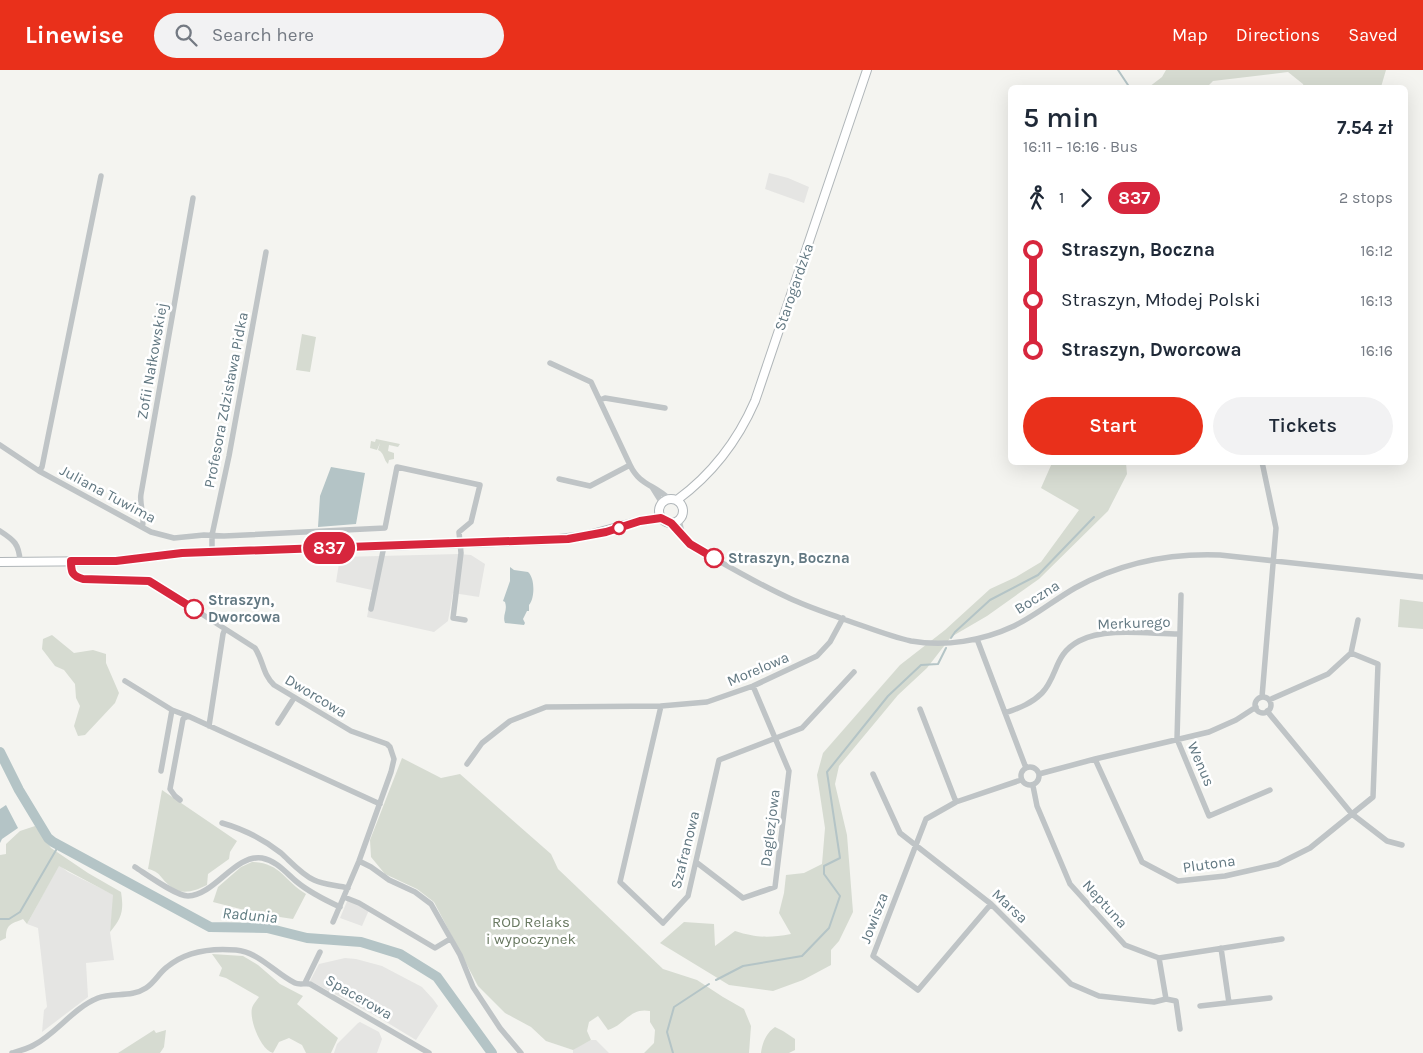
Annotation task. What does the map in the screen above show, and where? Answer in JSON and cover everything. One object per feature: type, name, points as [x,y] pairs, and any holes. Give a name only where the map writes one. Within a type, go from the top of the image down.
[{"type":"main road","name":"Starogardzka","points":[[679,520],[683,514],[680,503],[724,453],[748,419],[867,70]]},
{"type":"main road","points":[[0,562],[116,561],[182,553],[568,539],[606,532],[640,521],[663,508],[680,503]]},
{"type":"main road","points":[[663,508],[671,523],[679,520]]},
{"type":"street","points":[[39,471],[42,467],[101,176]]},
{"type":"street","name":"Zofii Nałkowskiej","points":[[142,527],[144,522],[140,494],[193,198]]},
{"type":"street","name":"Profesora Zdzisława Pidka","points":[[212,552],[212,535],[229,456],[266,252]]},
{"type":"street","points":[[550,363],[591,382],[634,474],[640,480],[661,491],[663,508]]},
{"type":"street","points":[[600,400],[605,398],[665,408]]},
{"type":"street","name":"Juliana Tuwima","points":[[0,445],[39,471],[142,527],[169,538],[385,528],[397,467],[416,470],[480,485],[472,519],[459,532],[460,543]]},
{"type":"street","points":[[559,479],[590,486],[630,465]]},
{"type":"street","points":[[1262,697],[1276,528],[1263,465]]},
{"type":"street","points":[[679,520],[683,537]]},
{"type":"street","name":"Boczna","points":[[671,523],[683,537],[703,552],[792,600],[911,641],[950,643],[977,639],[1014,626],[1099,576],[1129,565],[1166,557],[1197,554],[1423,577]]},
{"type":"street","points":[[0,531],[18,546],[20,561]]},
{"type":"street","points":[[460,543],[461,553],[453,618],[465,620]]},
{"type":"street","points":[[371,608],[383,545]]},
{"type":"street","name":"Dworcowa","points":[[71,561],[71,572],[74,576],[83,579],[141,580],[155,584],[255,648],[261,658],[268,678],[274,685],[350,731],[383,742],[390,747],[394,759],[380,804],[359,862],[333,922]]},
{"type":"street","name":"Wenus","points":[[1181,595],[1177,739],[1209,816],[1270,790]]},
{"type":"street","name":"Morelowa","points":[[467,764],[482,743],[510,721],[546,707],[661,706],[707,702],[753,686],[817,656],[830,642],[843,618]]},
{"type":"street","points":[[1262,697],[1269,700],[1328,674],[1351,653],[1358,620]]},
{"type":"street","points":[[209,726],[225,629]]},
{"type":"street","name":"Merkurego","points":[[1005,713],[1027,705],[1043,692],[1058,662],[1066,651],[1078,641],[1096,634],[1179,634]]},
{"type":"street","points":[[977,639],[1026,768]]},
{"type":"street","name":"Plutona","points":[[1095,759],[1142,862],[1178,881],[1225,876],[1278,864],[1310,848],[1373,797],[1378,664],[1351,653]]},
{"type":"street","name":"Szafranowa","points":[[661,706],[620,882],[663,923],[688,896],[719,760],[802,728],[854,672]]},
{"type":"street","points":[[125,682],[172,710],[380,804]]},
{"type":"street","name":"Daglezjowa","points":[[696,862],[743,898],[775,887],[789,771],[753,686]]},
{"type":"street","points":[[1262,697],[1257,700],[1256,707],[1260,712],[1267,711],[1271,705],[1269,700]]},
{"type":"street","points":[[278,723],[294,698]]},
{"type":"street","points":[[1039,774],[1209,732],[1236,720],[1256,707]]},
{"type":"street","points":[[920,709],[956,802]]},
{"type":"street","points":[[161,771],[172,710]]},
{"type":"street","points":[[1267,711],[1352,814],[1387,841],[1402,845]]},
{"type":"street","points":[[180,800],[170,789],[183,720],[188,716]]},
{"type":"street","points":[[1026,768],[1034,768],[1039,774],[1038,781],[1033,786],[1024,784],[1021,780],[1021,773],[1026,768]]},
{"type":"street","name":"Marsa","points":[[873,774],[900,833],[991,904],[1071,984],[1099,996],[1154,1002],[1166,1000]]},
{"type":"street","name":"Jowisza","points":[[991,904],[918,990],[873,956],[926,819],[956,802],[1021,780]]},
{"type":"street","name":"Neptuna","points":[[1033,786],[1037,806],[1070,884],[1125,945],[1159,958]]},
{"type":"street","points":[[222,823],[234,826],[280,852],[306,876],[314,880],[348,888]]},
{"type":"street","points":[[135,867],[168,888],[187,896],[199,893],[243,862],[261,858],[281,866],[302,886],[340,907]]},
{"type":"street","points":[[359,862],[371,867],[389,880],[415,892],[435,910],[460,956],[473,987],[500,1028],[521,1053]]},
{"type":"street","points":[[344,898],[359,903],[435,948],[450,939]]},
{"type":"street","points":[[1180,1029],[1176,1000],[1166,1000],[1159,958],[1282,939]]},
{"type":"street","points":[[1221,948],[1229,1003]]},
{"type":"street","name":"Spacerowa","points":[[12,1053],[35,1045],[66,1019],[95,999],[128,995],[145,989],[168,966],[182,957],[215,950],[250,953],[297,984],[310,984],[429,1053]]},
{"type":"street","points":[[305,983],[320,952]]},
{"type":"street","points":[[1200,1006],[1270,998]]},
{"type":"shaded area","points":[[769,173],[788,178],[809,187],[804,203],[765,189]]},
{"type":"shaded area","points":[[331,467],[365,473],[356,524],[318,527],[320,496]]},
{"type":"shaded area","points":[[471,555],[485,564],[479,597],[453,593],[448,621],[434,632],[367,617],[372,590],[336,582],[340,557]]},
{"type":"shaded area","points":[[510,567],[514,570],[528,572],[533,583],[529,611],[527,611],[523,619],[524,625],[505,623],[504,620],[506,605],[503,601],[510,581]]},
{"type":"shaded area","points":[[6,805],[18,828],[2,839],[0,843],[0,809]]},
{"type":"shaded area","points":[[59,865],[68,872],[114,895],[110,932],[114,960],[86,963],[88,997],[42,1032],[44,1010],[47,1007],[38,928],[27,924]]},
{"type":"shaded area","points":[[348,899],[369,910],[362,926],[340,918]]},
{"type":"shaded area","points":[[345,958],[382,966],[422,987],[433,999],[438,1006],[416,1040],[378,1017],[310,981],[319,964]]},
{"type":"shaded area","points":[[360,1022],[379,1032],[382,1039],[377,1053],[334,1053],[337,1044]]},
{"type":"shaded area","points":[[591,1040],[596,1040],[609,1053],[573,1053],[573,1050],[577,1047]]},
{"type":"green space","points":[[1166,70],[1386,70],[1382,85],[1303,85],[1288,72],[1213,81],[1209,85],[1152,85],[1162,77]]},
{"type":"green space","points":[[302,334],[316,337],[310,372],[296,370]]},
{"type":"green space","points":[[376,439],[400,444],[398,447],[389,445],[388,451],[394,453],[394,459],[389,460],[388,464],[382,453],[378,450],[380,443],[377,450],[370,448],[371,441],[375,442]]},
{"type":"green space","points":[[1051,465],[1126,465],[1127,474],[1108,511],[1039,579],[987,616],[951,637],[927,668],[898,695],[839,766],[835,784],[847,835],[853,912],[839,941],[831,950],[831,965],[803,980],[773,991],[729,985],[660,943],[684,922],[714,924],[715,946],[735,931],[763,937],[791,934],[779,913],[786,875],[804,873],[822,864],[825,828],[817,775],[823,753],[900,665],[945,630],[990,589],[1016,577],[1041,562],[1079,510],[1041,488]]},
{"type":"green space","points":[[1400,599],[1423,602],[1423,629],[1398,627]]},
{"type":"green space","points":[[52,635],[74,653],[93,650],[106,654],[106,663],[119,693],[115,703],[85,735],[78,736],[74,726],[80,706],[76,698],[75,684],[64,670],[55,666],[42,649],[43,639]]},
{"type":"green space","name":"ROD Relaks i wypoczynek","points":[[402,758],[441,778],[460,774],[551,854],[558,869],[663,969],[697,980],[744,1009],[751,1026],[749,1053],[644,1053],[654,1043],[655,1030],[650,1022],[650,1011],[643,1010],[632,1014],[614,1028],[608,1030],[598,1016],[589,1022],[587,1031],[591,1040],[573,1050],[546,1041],[531,1027],[505,1013],[478,986],[434,902],[417,889],[385,874],[371,857],[370,840]]},
{"type":"green space","points":[[162,790],[237,841],[230,852],[229,859],[208,874],[207,885],[198,889],[183,892],[174,889],[158,874],[148,869]]},
{"type":"green space","points":[[35,826],[51,848],[121,892],[121,914],[110,932],[113,895],[59,866],[27,924],[23,919],[12,924],[8,927],[6,938],[0,941],[0,855],[6,854],[6,844],[20,831]]},
{"type":"green space","points":[[252,862],[262,863],[276,869],[306,894],[293,919],[260,914],[213,902],[218,887],[241,867]]},
{"type":"green space","points":[[212,954],[243,956],[258,965],[280,984],[303,996],[297,1004],[338,1038],[331,1053],[306,1053],[302,1045],[289,1038],[279,1042],[273,1053],[269,1051],[260,1041],[252,1020],[252,1008],[259,997],[219,976],[222,968]]},
{"type":"green space","points":[[775,1027],[795,1039],[795,1050],[789,1053],[761,1053],[765,1039]]},
{"type":"green space","points":[[154,1030],[156,1033],[166,1030],[164,1047],[160,1053],[118,1053]]},
{"type":"waterway","points":[[1118,70],[1128,85]]},
{"type":"waterway","points":[[951,638],[955,632],[990,600],[1038,575],[1094,517]]},
{"type":"waterway","points":[[716,980],[743,966],[802,956],[829,928],[840,896],[824,874],[824,866],[840,858],[827,772],[888,696],[921,665],[938,664],[946,648]]},
{"type":"waterway","name":"Radunia","points":[[0,752],[19,790],[48,838],[53,842],[210,927],[267,928],[307,938],[361,942],[400,954],[437,977],[492,1053]]},
{"type":"waterway","points":[[0,919],[9,919],[20,912],[59,845]]},
{"type":"waterway","points":[[673,1053],[667,1032],[674,1007],[709,984]]},
{"type":"bus line","name":"837","points":[[194,609],[149,581],[83,579],[74,576],[71,572],[71,561],[116,561],[182,553],[568,539],[606,532],[640,521],[661,518],[671,523],[677,532],[690,544],[714,558]]},
{"type":"place","name":"Straszyn, Boczna","points":[[714,558]]},
{"type":"place","name":"Straszyn, Dworcowa","points":[[194,609]]}]
